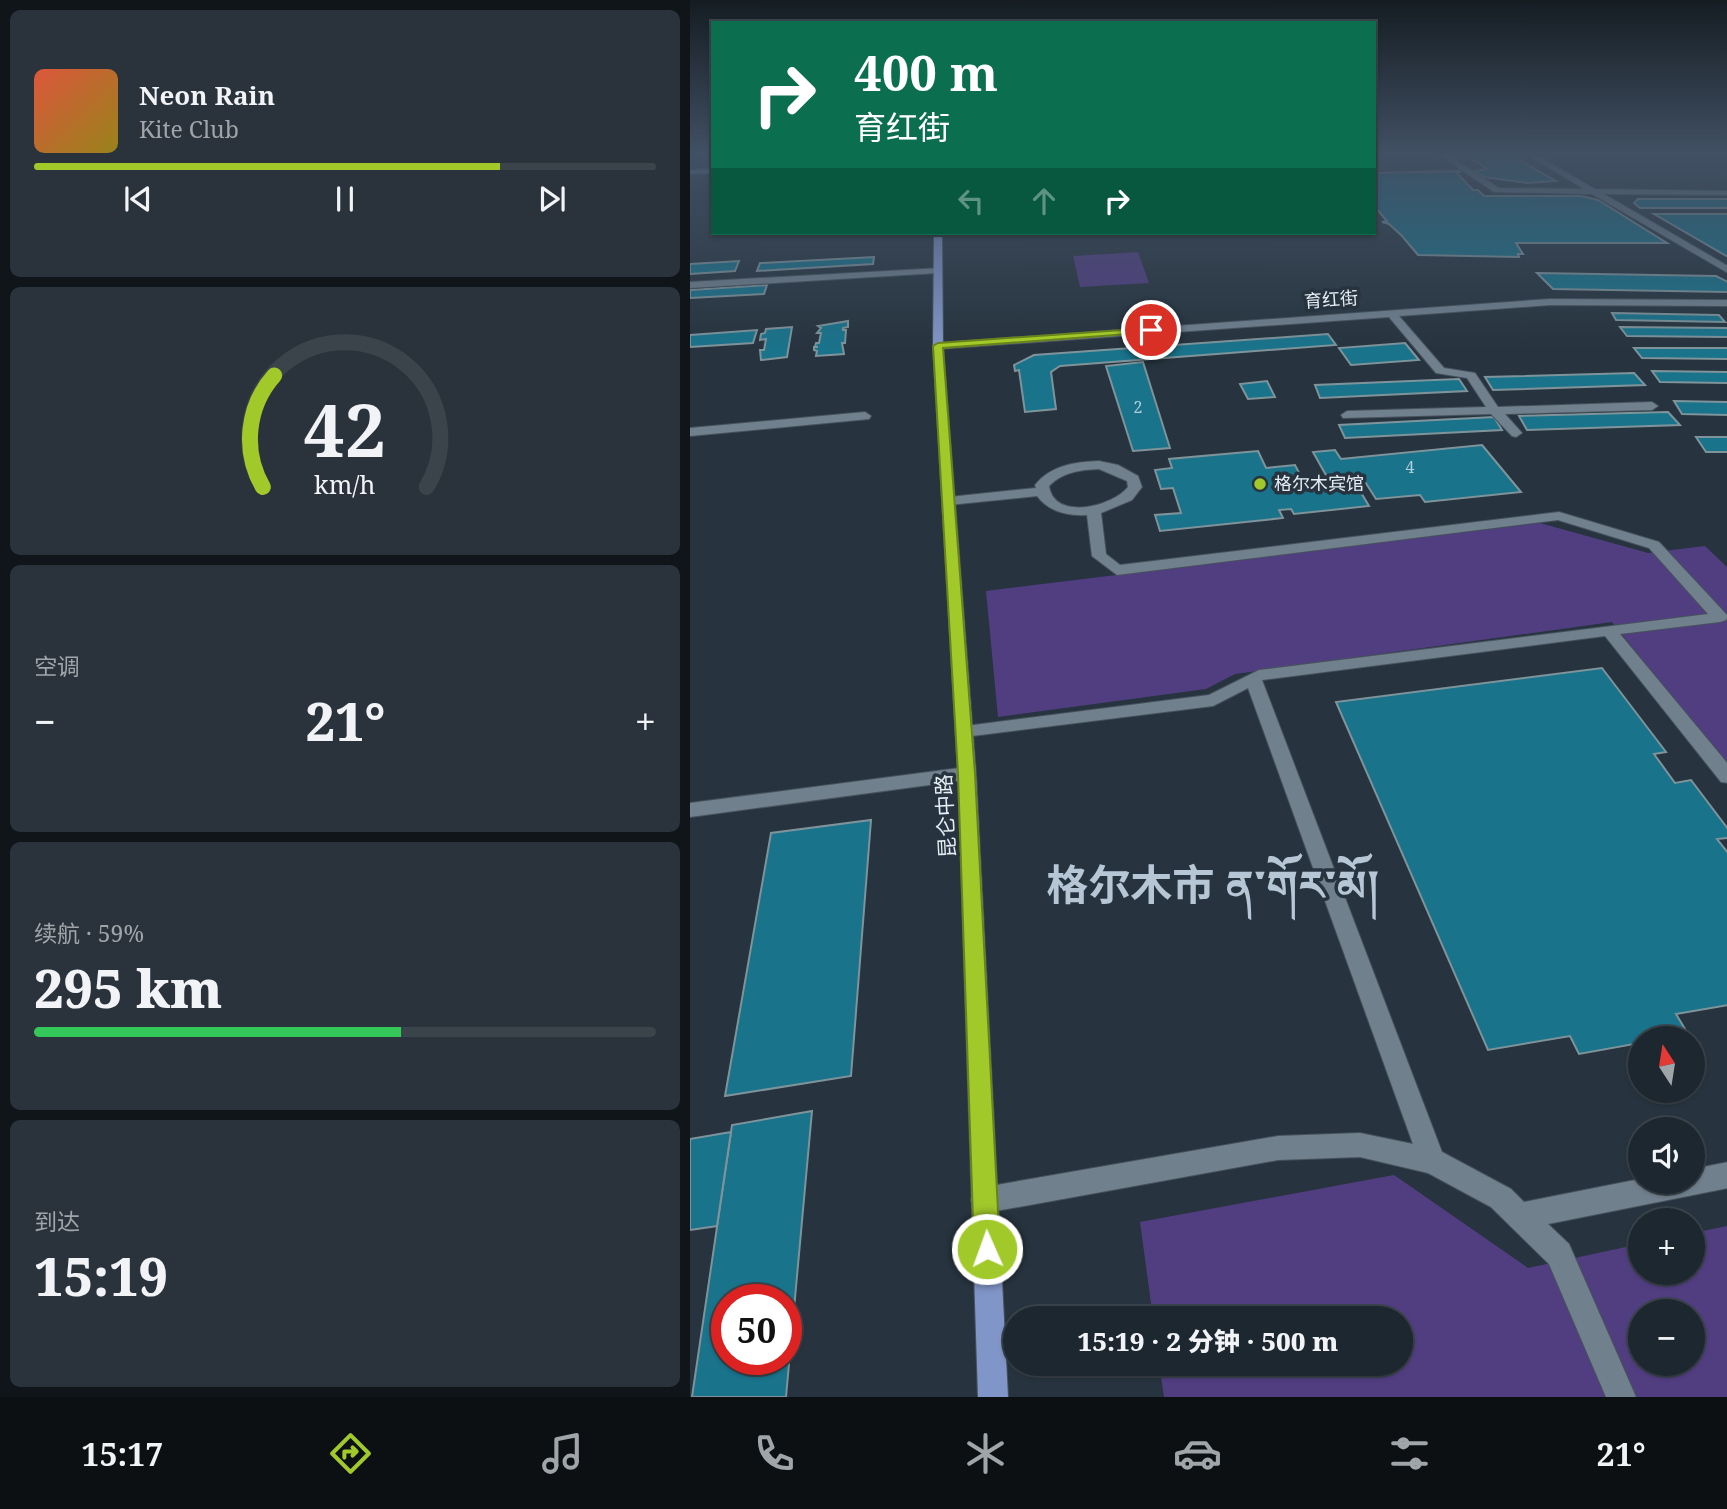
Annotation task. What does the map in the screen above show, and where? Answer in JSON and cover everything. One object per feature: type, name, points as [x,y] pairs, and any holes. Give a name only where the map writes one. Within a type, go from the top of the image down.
[{"type":"main road","name":"昆仑中路","points":[[938,235],[938,346],[967,774],[993,1397]]},
{"type":"street","points":[[1642,219],[1728,270]]},
{"type":"street","points":[[690,285],[938,270]]},
{"type":"street","name":"育红街","points":[[938,346],[1550,302],[1726,305]]},
{"type":"street","points":[[1391,313],[1440,371],[1471,375],[1493,409],[1516,433]]},
{"type":"street","points":[[1347,415],[1652,406]]},
{"type":"street","points":[[690,432],[865,416]]},
{"type":"street","points":[[1083,466],[1113,468],[1133,479],[1135,487],[1132,495],[1123,502],[1094,511],[1078,512],[1053,505],[1041,492],[1042,485],[1048,478],[1069,468],[1083,466]]},
{"type":"street","points":[[949,501],[1041,492]]},
{"type":"street","points":[[964,731],[1213,700],[1259,676],[1720,617],[1654,545],[1559,516],[1117,570],[1099,556],[1094,511]]},
{"type":"street","points":[[1609,631],[1728,777]]},
{"type":"street","points":[[1253,679],[1432,1161]]},
{"type":"street","points":[[690,810],[967,774]]},
{"type":"street","points":[[985,1200],[1279,1148],[1360,1145],[1432,1161],[1501,1198],[1559,1254],[1621,1397]]},
{"type":"street","points":[[1521,1216],[1728,1175]]},
{"type":"shaded area","points":[[1138,252],[1149,283],[1080,287],[1073,256]]},
{"type":"shaded area","points":[[1540,523],[1648,553],[1705,546],[1727,567],[1727,765],[1612,622],[1235,674],[1206,689],[998,717],[986,591]]},
{"type":"shaded area","points":[[1394,1175],[1528,1268],[1628,1247],[1628,1285],[1705,1285],[1705,1231],[1727,1226],[1727,1397],[1164,1397],[1161,1376],[1413,1376],[1413,1306],[1151,1306],[1140,1222]]},
{"type":"building","points":[[1385,219],[1629,219],[1667,243],[1516,243],[1523,254],[1518,254],[1519,257],[1418,255],[1389,224],[1382,222],[1387,221]]},
{"type":"building","points":[[1663,219],[1728,219],[1728,257]]},
{"type":"building","points":[[874,257],[873,264],[757,271],[760,263]]},
{"type":"building","points":[[739,261],[735,271],[690,274],[690,264]]},
{"type":"building","points":[[1537,273],[1716,276],[1728,282],[1728,292],[1553,289]]},
{"type":"building","points":[[767,285],[764,294],[690,298],[690,290]]},
{"type":"building","points":[[1612,313],[1719,315],[1725,322],[1616,320]]},
{"type":"building","points":[[848,321],[848,327],[843,328],[846,330],[845,343],[842,343],[844,354],[816,356],[816,343],[819,343],[821,333],[817,333],[821,328],[818,326]]},
{"type":"building","points":[[792,327],[787,357],[761,360],[760,350],[764,350],[766,339],[760,340],[761,334],[765,333],[766,329]]},
{"type":"building","points":[[1620,327],[1728,328],[1728,337],[1627,336]]},
{"type":"building","points":[[757,330],[753,343],[690,347],[690,335]]},
{"type":"building","points":[[1328,334],[1336,345],[1060,366],[1051,372],[1056,409],[1025,412],[1019,370],[1015,371],[1014,365],[1034,355]]},
{"type":"building","points":[[1405,343],[1419,360],[1351,365],[1339,348]]},
{"type":"building","points":[[1634,348],[1728,348],[1728,359],[1642,358]]},
{"type":"building","points":[[1143,362],[1170,448],[1133,451],[1106,366]]},
{"type":"building","points":[[1652,371],[1728,372],[1728,383],[1660,382]]},
{"type":"building","points":[[1634,373],[1645,385],[1493,390],[1485,377]]},
{"type":"building","points":[[1459,379],[1467,391],[1320,398],[1315,385]]},
{"type":"building","points":[[1267,381],[1275,397],[1248,399],[1240,384]]},
{"type":"building","points":[[1674,401],[1728,402],[1728,415],[1682,414]]},
{"type":"building","points":[[1668,412],[1680,425],[1527,430],[1519,416]]},
{"type":"building","points":[[1494,417],[1502,430],[1345,438],[1339,425]]},
{"type":"building","points":[[1696,437],[1728,437],[1728,452],[1706,452]]},
{"type":"building","points":[[1482,445],[1521,492],[1425,502],[1420,495],[1376,499],[1360,474],[1327,477],[1313,452],[1335,450],[1341,459]]},
{"type":"building","points":[[1258,451],[1266,468],[1295,465],[1305,484],[1353,479],[1369,506],[1294,514],[1291,509],[1279,510],[1283,518],[1160,531],[1155,515],[1181,513],[1173,488],[1161,489],[1155,470],[1172,468],[1169,459]]},
{"type":"building","points":[[1602,668],[1666,752],[1654,754],[1675,783],[1691,780],[1728,829],[1728,838],[1717,839],[1728,853],[1728,1005],[1676,1014],[1683,1026],[1628,1026],[1628,1045],[1579,1054],[1570,1036],[1488,1050],[1336,702]]},
{"type":"building","points":[[871,820],[851,1076],[725,1096],[771,833]]},
{"type":"building","points":[[812,1111],[796,1284],[711,1284],[711,1375],[788,1375],[786,1397],[692,1397],[732,1125]]},
{"type":"building","points":[[731,1132],[717,1226],[690,1230],[690,1139]]},
{"type":"place","name":"格尔木宾馆","points":[[1260,484]]},
{"type":"district","name":"格尔木市 ན་གོར་མོ།","points":[[1213,885]]},
{"type":"route","points":[[987,1249],[967,774],[938,346],[1151,330]]}]
